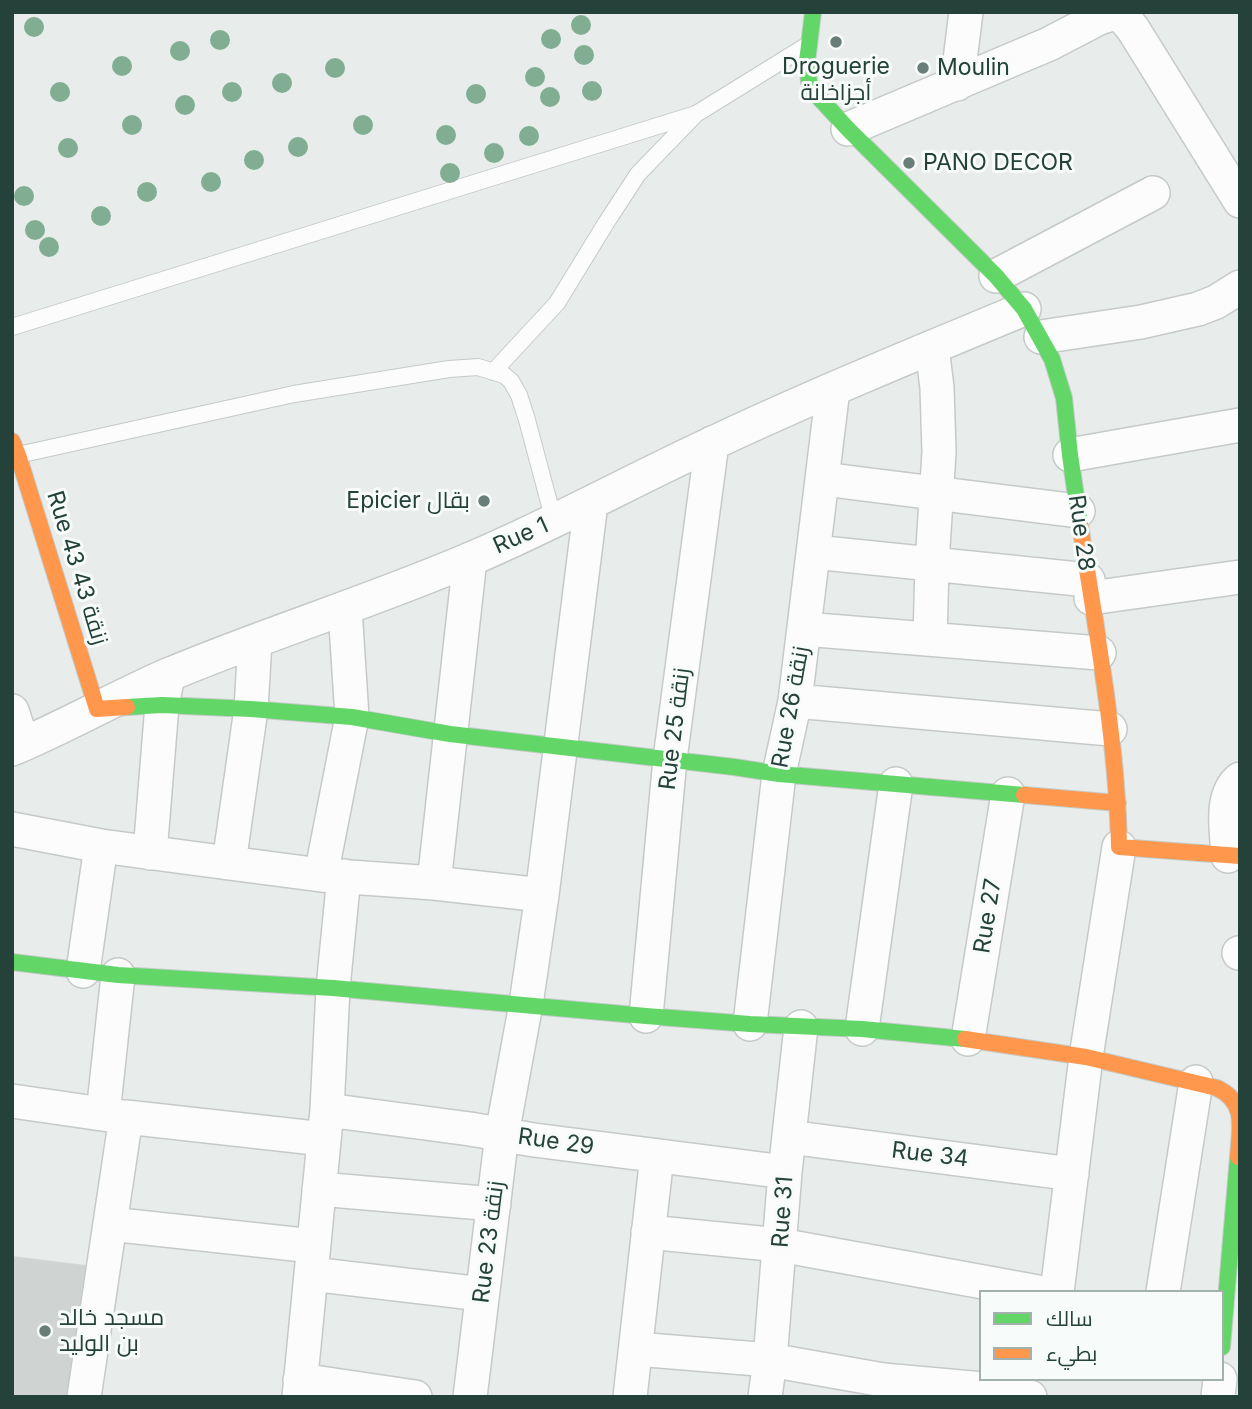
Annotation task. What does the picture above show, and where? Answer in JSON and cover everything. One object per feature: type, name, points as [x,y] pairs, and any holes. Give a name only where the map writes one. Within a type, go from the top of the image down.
[{"type":"street","points":[[810,44],[813,12]]},
{"type":"street","points":[[957,84],[966,12]]},
{"type":"street","points":[[848,130],[957,84],[1051,28],[1112,14],[1124,18],[1133,29],[1240,201]]},
{"type":"street","name":"Rue 28","points":[[810,44],[808,82],[818,98],[996,276],[1024,309],[1052,359],[1064,398],[1110,729],[1118,803],[1119,847],[1086,1057],[1057,1290]]},
{"type":"street","points":[[996,276],[1153,193]]},
{"type":"street","points":[[1041,337],[1141,322],[1198,309],[1216,302],[1240,287]]},
{"type":"street","name":"Rue 1","points":[[18,747],[97,709],[165,690],[255,641],[345,609],[470,559],[712,443],[832,389],[1024,309]]},
{"type":"street","points":[[930,639],[939,418],[932,347]]},
{"type":"street","name":"Rue 26 زنقة","points":[[750,1024],[779,774],[795,701],[832,389]]},
{"type":"street","points":[[1070,455],[1240,425]]},
{"type":"street","name":"Rue 25 زنقة","points":[[646,1016],[670,759],[712,443]]},
{"type":"street","name":"Rue 43 زنقة 43","points":[[15,448],[97,709]]},
{"type":"street","points":[[823,479],[1078,511]]},
{"type":"street","name":"Rue 23 زنقة","points":[[470,1397],[502,1134],[526,1004],[562,747],[590,503]]},
{"type":"street","points":[[814,552],[932,564],[1089,589],[1240,577]]},
{"type":"street","points":[[434,883],[470,559]]},
{"type":"street","points":[[345,609],[352,717],[332,875],[333,988],[325,1125],[300,1388],[415,1397]]},
{"type":"street","points":[[804,629],[1099,653]]},
{"type":"street","points":[[229,863],[251,709],[255,641]]},
{"type":"street","points":[[150,853],[165,690],[251,709],[352,717],[450,734],[779,774],[1118,803]]},
{"type":"street","points":[[795,701],[1110,729]]},
{"type":"street","points":[[12,711],[18,747]]},
{"type":"street","points":[[1119,847],[1234,856],[1226,805],[1231,790],[1240,779]]},
{"type":"street","points":[[862,1029],[896,784]]},
{"type":"street","name":"Rue 27","points":[[968,1039],[1009,794]]},
{"type":"street","points":[[12,829],[101,846],[229,863],[542,895]]},
{"type":"street","points":[[83,971],[101,846]]},
{"type":"street","points":[[12,962],[118,975],[333,988],[646,1016],[862,1029],[968,1039],[1086,1057],[1220,1089],[1236,1102],[1239,1114],[1224,1312]]},
{"type":"street","points":[[84,1397],[110,1224],[118,975]]},
{"type":"street","name":"Rue 31","points":[[765,1397],[801,1027]]},
{"type":"street","points":[[1164,1290],[1220,1089]]},
{"type":"street","name":"Rue 29","points":[[12,1101],[114,1116],[325,1125],[442,1125],[534,1140],[785,1172]]},
{"type":"street","name":"Rue 34","points":[[789,1136],[1072,1174]]},
{"type":"street","points":[[629,1397],[657,1156]]},
{"type":"street","points":[[319,1189],[494,1204]]},
{"type":"street","points":[[110,1224],[482,1294]]},
{"type":"street","points":[[648,1232],[780,1245],[1027,1290]]},
{"type":"street","points":[[636,1349],[770,1360],[882,1388],[1030,1397]]},
{"type":"lane","points":[[12,327],[696,114],[810,44]]},
{"type":"lane","points":[[492,372],[557,303],[638,174],[696,114]]},
{"type":"lane","points":[[15,448],[294,394],[449,369],[478,367],[504,375],[519,395],[554,521]]},
{"type":"building","name":"مسجد خالد بن الوليد","points":[[12,1257],[85,1266],[72,1397],[12,1397]]},
{"type":"traffic: fast","points":[[813,12],[807,62],[812,90],[996,276],[1024,309],[1052,359],[1064,398],[1080,524]]},
{"type":"traffic: fast","points":[[127,707],[162,705],[352,717],[450,734],[779,774],[1024,795]]},
{"type":"traffic: fast","points":[[12,962],[118,975],[333,988],[646,1016],[862,1029],[965,1039]]},
{"type":"traffic: fast","points":[[1224,1323],[1238,1157]]},
{"type":"traffic: slow","points":[[12,441],[97,709],[127,707]]},
{"type":"traffic: slow","points":[[1080,524],[1110,726],[1119,847],[1240,856]]},
{"type":"traffic: slow","points":[[1024,795],[1118,803]]},
{"type":"traffic: slow","points":[[965,1039],[1086,1057],[1217,1088],[1233,1101],[1240,1117],[1238,1157]]},
{"type":"place","name":"Droguerie أجزاخانة","points":[[836,42]]},
{"type":"place","name":"Moulin","points":[[923,68]]},
{"type":"place","name":"PANO DECOR","points":[[909,163]]},
{"type":"place","name":"Epicier بقال","points":[[484,501]]},
{"type":"place","name":"مسجد خالد بن الوليد","points":[[45,1331]]}]
